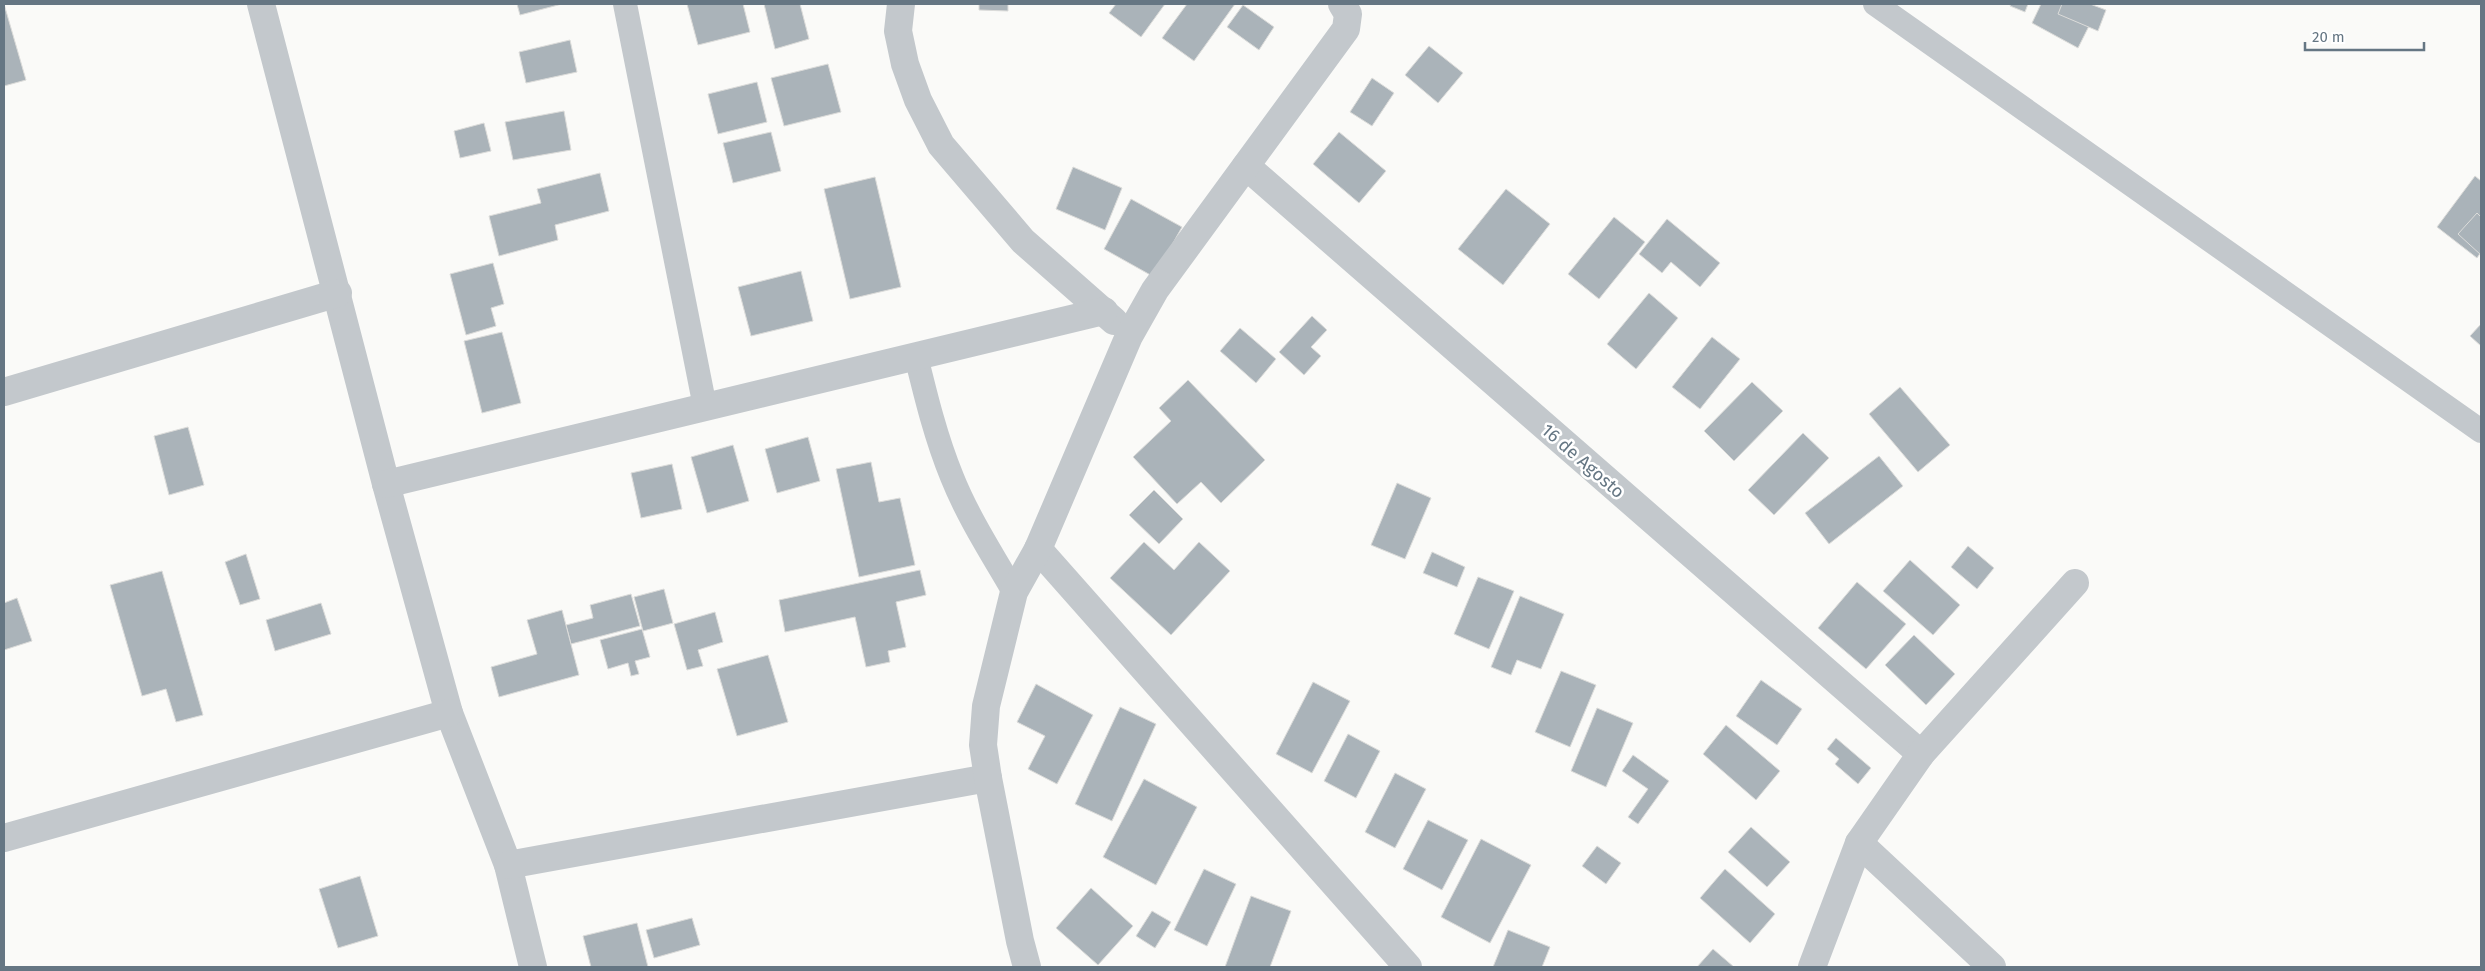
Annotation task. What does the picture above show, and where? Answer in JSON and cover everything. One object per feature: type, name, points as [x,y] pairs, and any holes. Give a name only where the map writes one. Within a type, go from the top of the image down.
[{"type":"street","points":[[261,4],[386,484],[449,713],[508,865],[533,967]]},
{"type":"street","points":[[901,4],[898,31],[905,64],[918,100],[941,145],[1023,240],[1104,311],[1129,336]]},
{"type":"street","points":[[1028,967],[1020,941],[988,778],[984,745],[986,706],[1014,592],[1038,549],[1129,336],[1155,290],[1346,29],[1348,14],[1342,4]]},
{"type":"street","name":"16 de Agosto","points":[[1246,166],[1921,754]]},
{"type":"street","points":[[4,392],[338,294]]},
{"type":"street","points":[[386,484],[1104,311]]},
{"type":"street","points":[[1038,549],[1408,967]]},
{"type":"street","points":[[1812,967],[1859,843],[1921,754],[2075,583]]},
{"type":"street","points":[[4,838],[449,713]]},
{"type":"street","points":[[508,865],[988,778]]},
{"type":"street","points":[[1859,843],[1992,967]]},
{"type":"lane","points":[[625,4],[705,407]]},
{"type":"lane","points":[[1875,4],[2481,431]]},
{"type":"lane","points":[[916,356],[930,412],[952,478],[973,520],[1014,592]]},
{"type":"building","points":[[4,4],[26,80],[4,86]]},
{"type":"building","points":[[517,4],[562,4],[520,15]]},
{"type":"building","points":[[687,4],[743,4],[750,32],[698,45]]},
{"type":"building","points":[[764,4],[800,4],[809,39],[775,49]]},
{"type":"building","points":[[979,4],[1008,4],[1008,11],[979,10]]},
{"type":"building","points":[[1116,4],[1165,4],[1141,37],[1109,13]]},
{"type":"building","points":[[1187,4],[1235,4],[1194,61],[1162,38]]},
{"type":"building","points":[[2011,4],[2028,4],[2025,12],[2010,6]]},
{"type":"building","points":[[2041,4],[2071,4],[2094,16],[2078,48],[2032,23]]},
{"type":"building","points":[[2062,4],[2090,4],[2106,10],[2098,31],[2058,14]]},
{"type":"building","points":[[1243,5],[1274,27],[1259,50],[1227,27]]},
{"type":"building","points":[[570,40],[577,72],[526,83],[519,52]]},
{"type":"building","points":[[1429,46],[1463,73],[1438,103],[1405,75]]},
{"type":"building","points":[[828,64],[841,112],[784,126],[771,78]]},
{"type":"building","points":[[1372,78],[1394,93],[1372,126],[1350,112]]},
{"type":"building","points":[[757,82],[767,122],[718,134],[708,94]]},
{"type":"building","points":[[564,111],[571,150],[513,160],[505,122]]},
{"type":"building","points":[[484,123],[491,151],[460,158],[454,131]]},
{"type":"building","points":[[771,132],[781,171],[733,183],[723,143]]},
{"type":"building","points":[[1339,132],[1386,171],[1359,203],[1313,164]]},
{"type":"building","points":[[1073,167],[1122,188],[1105,230],[1056,209]]},
{"type":"building","points":[[600,173],[609,211],[555,225],[558,240],[499,256],[489,216],[541,203],[537,189]]},
{"type":"building","points":[[2475,176],[2481,181],[2481,252],[2477,258],[2437,227]]},
{"type":"building","points":[[875,177],[901,287],[850,299],[824,189]]},
{"type":"building","points":[[1506,189],[1550,224],[1503,285],[1458,249]]},
{"type":"building","points":[[1131,199],[1182,227],[1154,277],[1104,249]]},
{"type":"building","points":[[2477,213],[2481,217],[2481,255],[2458,234]]},
{"type":"building","points":[[1614,217],[1645,242],[1599,299],[1568,274]]},
{"type":"building","points":[[1667,219],[1720,263],[1700,287],[1671,262],[1662,273],[1639,254]]},
{"type":"building","points":[[493,263],[504,304],[491,308],[496,326],[466,335],[450,274]]},
{"type":"building","points":[[801,271],[813,321],[751,336],[738,287]]},
{"type":"building","points":[[1649,293],[1678,318],[1636,369],[1607,344]]},
{"type":"building","points":[[1312,316],[1327,330],[1311,347],[1321,356],[1304,375],[1279,352]]},
{"type":"building","points":[[2481,324],[2481,346],[2470,336]]},
{"type":"building","points":[[1240,328],[1276,359],[1256,383],[1220,351]]},
{"type":"building","points":[[502,332],[521,403],[482,413],[464,341]]},
{"type":"building","points":[[1712,337],[1740,359],[1700,409],[1672,387]]},
{"type":"building","points":[[1188,380],[1265,460],[1221,503],[1201,482],[1177,504],[1133,457],[1171,421],[1159,408]]},
{"type":"building","points":[[1752,382],[1783,411],[1734,461],[1704,431]]},
{"type":"building","points":[[1900,387],[1950,445],[1918,472],[1869,414]]},
{"type":"building","points":[[188,427],[204,485],[169,495],[154,436]]},
{"type":"building","points":[[1803,433],[1829,458],[1774,515],[1748,490]]},
{"type":"building","points":[[808,437],[820,481],[777,493],[765,449]]},
{"type":"building","points":[[733,445],[749,501],[707,513],[691,457]]},
{"type":"building","points":[[1879,456],[1903,486],[1829,544],[1805,513]]},
{"type":"building","points":[[871,462],[879,502],[900,498],[915,565],[859,577],[836,469]]},
{"type":"building","points":[[672,464],[682,509],[641,518],[631,473]]},
{"type":"building","points":[[1397,483],[1431,498],[1405,559],[1371,545]]},
{"type":"building","points":[[1154,490],[1183,519],[1159,544],[1129,515]]},
{"type":"building","points":[[1144,542],[1174,570],[1199,542],[1230,571],[1171,635],[1110,578]]},
{"type":"building","points":[[1968,546],[1994,568],[1977,589],[1951,567]]},
{"type":"building","points":[[1432,552],[1465,567],[1457,587],[1423,573]]},
{"type":"building","points":[[246,554],[260,599],[240,605],[225,562]]},
{"type":"building","points":[[1910,560],[1960,605],[1933,635],[1883,591]]},
{"type":"building","points":[[920,570],[926,595],[896,602],[906,647],[888,651],[890,662],[866,667],[855,617],[785,632],[779,600]]},
{"type":"building","points":[[162,571],[203,715],[176,722],[166,689],[142,696],[110,585]]},
{"type":"building","points":[[1478,577],[1514,591],[1489,649],[1454,634]]},
{"type":"building","points":[[1857,582],[1906,624],[1866,669],[1818,628]]},
{"type":"building","points":[[664,589],[673,623],[643,631],[634,597]]},
{"type":"building","points":[[631,594],[640,626],[571,644],[566,625],[593,618],[590,605]]},
{"type":"building","points":[[1520,596],[1564,614],[1541,669],[1517,660],[1511,675],[1491,667]]},
{"type":"building","points":[[17,598],[32,641],[4,650],[4,603]]},
{"type":"building","points":[[321,603],[331,634],[275,651],[266,620]]},
{"type":"building","points":[[562,610],[579,675],[499,697],[491,667],[537,654],[527,620]]},
{"type":"building","points":[[715,612],[723,642],[698,650],[703,666],[687,670],[674,624]]},
{"type":"building","points":[[642,629],[650,657],[635,661],[639,674],[631,676],[628,663],[608,669],[600,640]]},
{"type":"building","points":[[1914,635],[1955,674],[1926,705],[1885,665]]},
{"type":"building","points":[[768,655],[788,722],[737,736],[717,669]]},
{"type":"building","points":[[1561,671],[1596,685],[1570,747],[1535,732]]},
{"type":"building","points":[[1761,680],[1802,709],[1777,745],[1736,716]]},
{"type":"building","points":[[1313,682],[1350,701],[1312,773],[1276,754]]},
{"type":"building","points":[[1036,684],[1093,715],[1057,784],[1028,769],[1045,736],[1017,722]]},
{"type":"building","points":[[1120,707],[1156,724],[1112,821],[1075,804]]},
{"type":"building","points":[[1597,708],[1633,723],[1606,787],[1571,771]]},
{"type":"building","points":[[1726,725],[1780,771],[1756,800],[1703,754]]},
{"type":"building","points":[[1348,734],[1380,751],[1356,798],[1324,781]]},
{"type":"building","points":[[1836,738],[1871,768],[1858,784],[1835,764],[1839,759],[1827,749]]},
{"type":"building","points":[[1633,755],[1669,781],[1638,824],[1628,817],[1648,789],[1622,771]]},
{"type":"building","points":[[1395,773],[1426,789],[1395,848],[1365,832]]},
{"type":"building","points":[[1144,779],[1197,807],[1156,885],[1103,857]]},
{"type":"building","points":[[1428,820],[1468,840],[1442,890],[1403,869]]},
{"type":"building","points":[[1751,827],[1790,862],[1767,887],[1728,852]]},
{"type":"building","points":[[1481,839],[1531,865],[1490,943],[1441,917]]},
{"type":"building","points":[[1597,846],[1621,863],[1606,884],[1582,866]]},
{"type":"building","points":[[1204,869],[1236,884],[1207,946],[1174,930]]},
{"type":"building","points":[[1725,869],[1775,914],[1750,943],[1700,898]]},
{"type":"building","points":[[360,876],[378,936],[338,948],[319,889]]},
{"type":"building","points":[[1091,888],[1133,926],[1098,965],[1056,928]]},
{"type":"building","points":[[1251,896],[1291,911],[1270,967],[1225,967]]},
{"type":"building","points":[[1152,911],[1171,922],[1155,948],[1136,936]]},
{"type":"building","points":[[692,918],[700,945],[654,958],[646,930]]},
{"type":"building","points":[[637,923],[648,967],[591,967],[583,936]]},
{"type":"building","points":[[1508,930],[1550,947],[1542,967],[1493,967]]},
{"type":"building","points":[[1713,949],[1734,967],[1697,967]]}]
